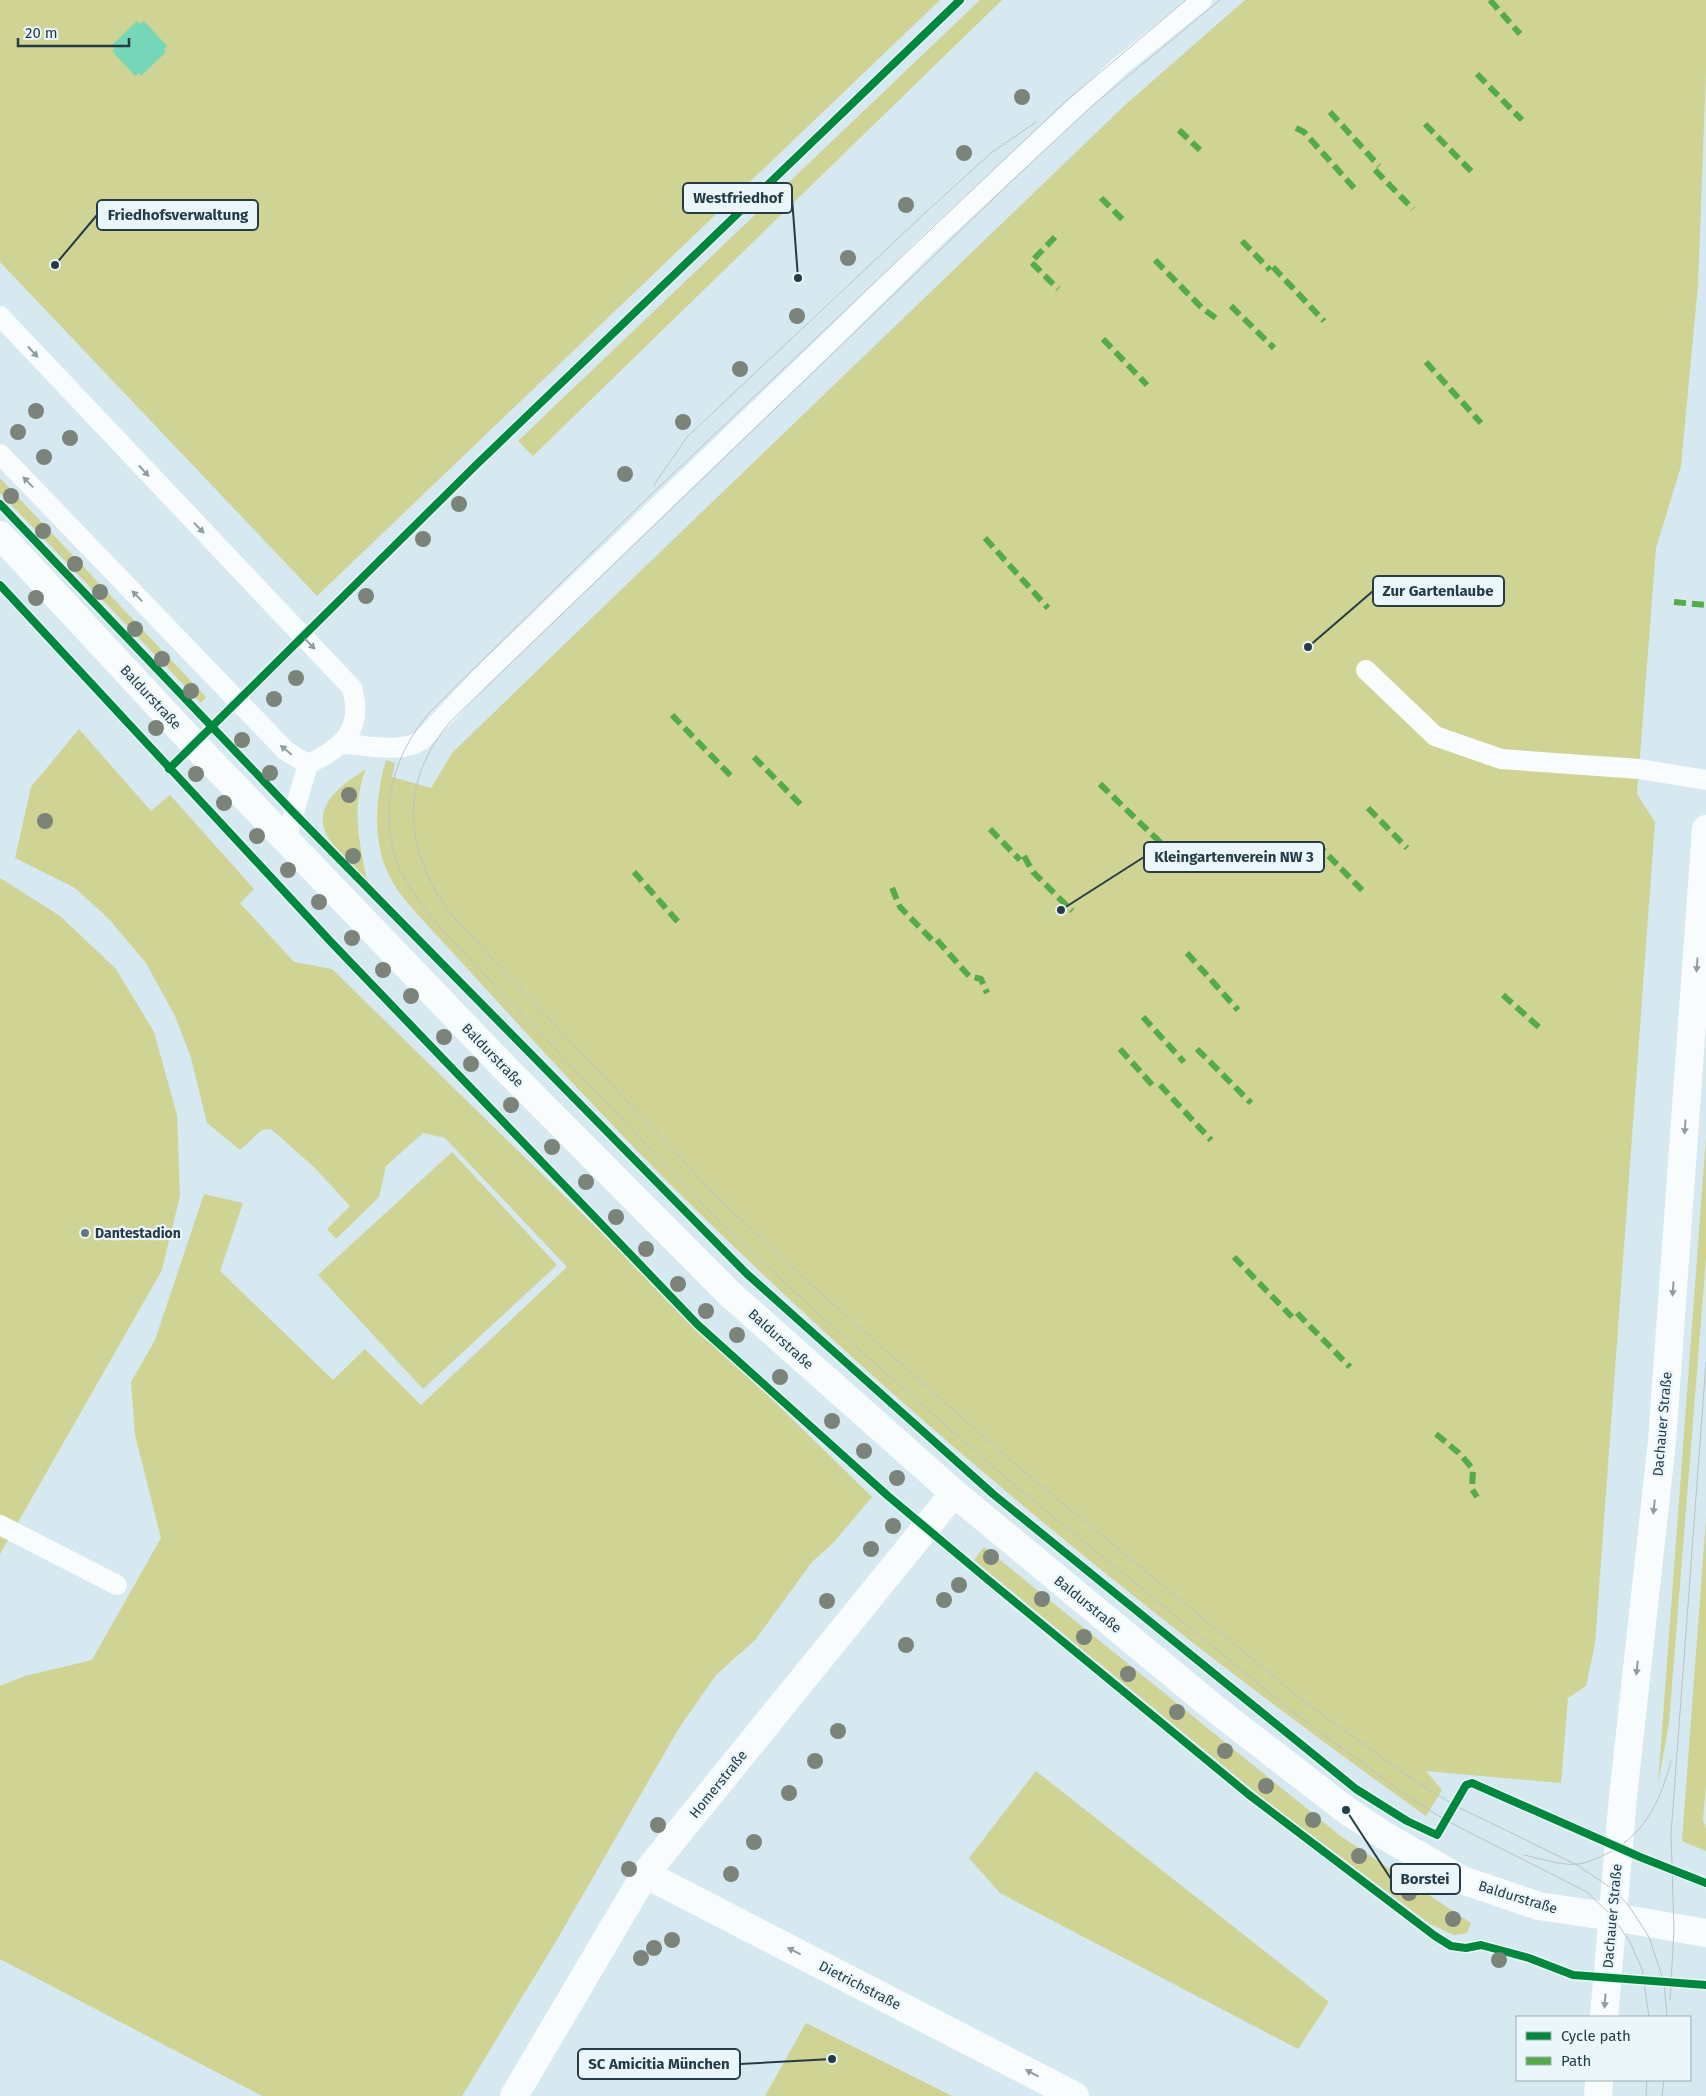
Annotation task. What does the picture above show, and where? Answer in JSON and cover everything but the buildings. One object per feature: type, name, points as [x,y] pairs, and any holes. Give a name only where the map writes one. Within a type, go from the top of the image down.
[{"type":"street","name":"Baldurstraße","points":[[0,535],[286,840],[507,1070],[730,1294],[954,1493],[1214,1708],[1346,1810],[1385,1836],[1462,1880],[1539,1906],[1706,1933]]},
{"type":"street","name":"Dachauer Straße","points":[[1604,2016],[1624,1788],[1662,1441],[1706,829]]},
{"type":"street","name":"Homerstraße","points":[[514,2096],[645,1874],[954,1493]]},
{"type":"street","name":"Dietrichstraße","points":[[645,1874],[1075,2096]]},
{"type":"street","points":[[1598,2096],[1599,2081]]},
{"type":"lane","points":[[286,840],[308,764],[343,744],[404,747],[414,745],[422,740],[478,680],[926,246],[1100,85],[1202,0]]},
{"type":"lane","points":[[0,316],[352,688],[356,702],[356,716],[343,744]]},
{"type":"lane","points":[[0,454],[286,751],[308,764]]},
{"type":"lane","points":[[1366,670],[1435,736],[1501,759],[1638,769],[1706,780]]},
{"type":"lane","points":[[0,1525],[117,1585]]},
{"type":"shaded area","points":[[0,0],[940,0],[317,596],[0,262]]},
{"type":"shaded area","points":[[980,0],[1002,0],[533,456],[518,441]]},
{"type":"shaded area","points":[[1245,0],[1706,0],[1706,74],[1698,285],[1681,466],[1656,548],[1637,794],[1655,822],[1595,1644],[1586,1686],[1568,1698],[1561,1783],[1426,1771],[1442,1790],[1426,1816],[1232,1673],[1136,1598],[950,1444],[771,1282],[616,1129],[418,915],[393,883],[387,871],[382,858],[377,830],[378,801],[386,760],[395,763],[392,777],[431,788],[452,753],[1124,106]]},
{"type":"shaded area","points":[[137,21],[140,24],[144,21],[167,46],[164,49],[166,52],[141,76],[139,73],[135,76],[112,51],[115,48],[112,45]]},
{"type":"shaded area","points":[[0,478],[206,697],[201,703],[0,493]]},
{"type":"shaded area","points":[[79,729],[151,811],[170,795],[254,889],[240,903],[294,962],[332,969],[872,1497],[833,1543],[812,1562],[755,1640],[716,1675],[679,1728],[558,1938],[462,2096],[262,2096],[0,1959],[0,1686],[25,1676],[92,1660],[161,1538],[135,1435],[131,1382],[155,1340],[204,1194],[243,1203],[220,1271],[333,1380],[365,1349],[421,1405],[567,1267],[445,1138],[423,1133],[386,1166],[379,1197],[336,1239],[327,1229],[350,1206],[315,1168],[271,1129],[262,1130],[240,1150],[207,1123],[191,1058],[175,1016],[146,963],[108,918],[75,888],[15,858],[31,787]]},
{"type":"shaded area","points":[[366,769],[361,783],[358,824],[367,880],[330,841],[323,825],[323,814],[332,796],[348,781]]},
{"type":"shaded area","name":"Dantestadion","points":[[0,878],[60,916],[116,969],[154,1032],[177,1115],[180,1196],[162,1270],[0,1554]]},
{"type":"shaded area","points":[[1706,1137],[1706,1258],[1669,1723],[1658,1784]]},
{"type":"shaded area","points":[[452,1152],[557,1265],[423,1389],[318,1275]]},
{"type":"shaded area","points":[[1706,1518],[1706,1783],[1703,1820],[1706,1829],[1706,1851],[1682,1841]]},
{"type":"shaded area","points":[[984,1547],[1342,1837],[1471,1923],[1467,1933],[1454,1935],[1430,1924],[1265,1800],[974,1560]]},
{"type":"shaded area","points":[[1036,1771],[1329,2002],[1298,2049],[1000,1893],[969,1858]]},
{"type":"shaded area","points":[[806,2023],[952,2096],[765,2096]]},
{"type":"tram line","points":[[1186,0],[1065,102],[640,505],[429,713],[405,750],[396,771],[391,792],[389,813],[390,835],[395,857],[408,885],[443,931],[713,1215],[815,1311],[1006,1478],[1297,1715],[1403,1793],[1445,1820],[1587,1892],[1613,1917],[1630,1942],[1642,1969],[1649,2016]]},
{"type":"tram line","points":[[1220,0],[1092,106],[1017,176],[453,719],[435,743],[422,768],[415,793],[414,819],[417,844],[425,870],[438,895],[455,919],[724,1204],[826,1298],[1016,1465],[1306,1703],[1411,1778],[1454,1805],[1577,1865],[1614,1890],[1629,1906],[1649,1937],[1664,1982],[1667,2016]]},
{"type":"tram line","points":[[654,485],[687,437],[991,153],[1036,122]]},
{"type":"tram line","points":[[1670,2000],[1674,1929],[1671,1834],[1706,1362]]},
{"type":"tram line","points":[[1524,1855],[1558,1863],[1577,1864],[1593,1860],[1616,1848],[1629,1839],[1648,1818],[1661,1791],[1671,1761]]},
{"type":"tram line","points":[[1646,2096],[1647,2081]]},
{"type":"tram line","points":[[1662,2096],[1664,2081]]},
{"type":"marked path","points":[[1490,0],[1520,34]]},
{"type":"marked path","points":[[1477,74],[1522,120]]},
{"type":"marked path","points":[[1330,112],[1379,166]]},
{"type":"marked path","points":[[1425,124],[1473,173]]},
{"type":"marked path","points":[[1296,128],[1304,132],[1355,189]]},
{"type":"marked path","points":[[1179,130],[1200,150]]},
{"type":"marked path","points":[[1375,170],[1413,209]]},
{"type":"marked path","points":[[1101,198],[1126,223]]},
{"type":"marked path","points":[[1055,237],[1031,262],[1058,289]]},
{"type":"marked path","points":[[1242,241],[1270,270]]},
{"type":"marked path","points":[[1155,260],[1202,308],[1217,319]]},
{"type":"marked path","points":[[1273,267],[1324,321]]},
{"type":"marked path","points":[[1231,306],[1274,348]]},
{"type":"marked path","points":[[1103,339],[1147,385]]},
{"type":"marked path","points":[[1426,362],[1481,423]]},
{"type":"marked path","points":[[985,538],[1048,608]]},
{"type":"marked path","points":[[1674,602],[1706,605]]},
{"type":"marked path","points":[[672,715],[732,777]]},
{"type":"marked path","points":[[754,757],[801,805]]},
{"type":"marked path","points":[[1100,784],[1164,846]]},
{"type":"marked path","points":[[1368,808],[1407,848]]},
{"type":"marked path","points":[[990,829],[1020,860]]},
{"type":"marked path","points":[[1316,843],[1363,891]]},
{"type":"marked path","points":[[1024,856],[1033,872],[1072,911]]},
{"type":"marked path","points":[[634,872],[678,922]]},
{"type":"marked path","points":[[892,888],[900,907],[934,942]]},
{"type":"marked path","points":[[937,940],[969,976],[981,979],[987,993]]},
{"type":"marked path","points":[[1187,953],[1238,1010]]},
{"type":"marked path","points":[[1503,995],[1542,1030]]},
{"type":"marked path","points":[[1143,1017],[1184,1062]]},
{"type":"marked path","points":[[1120,1049],[1156,1089]]},
{"type":"marked path","points":[[1197,1049],[1251,1103]]},
{"type":"marked path","points":[[1160,1085],[1211,1140]]},
{"type":"marked path","points":[[1234,1257],[1292,1317]]},
{"type":"marked path","points":[[1297,1313],[1350,1367]]},
{"type":"marked path","points":[[1436,1434],[1459,1453],[1473,1469],[1472,1489],[1477,1497]]},
{"type":"cycle path","points":[[169,769],[475,466],[960,0]]},
{"type":"cycle path","points":[[0,504],[294,813],[747,1274],[993,1494],[1356,1789],[1407,1821],[1437,1835],[1466,1785],[1472,1783],[1640,1857],[1706,1883]]},
{"type":"cycle path","points":[[0,585],[331,942],[698,1325],[888,1496],[1248,1794],[1435,1936],[1451,1946],[1466,1948],[1481,1945],[1529,1958],[1573,1975],[1706,1985]]},
{"type":"place","name":"Friedhofsverwaltung","points":[[55,265]]},
{"type":"place","name":"Westfriedhof","points":[[798,278]]},
{"type":"place","name":"Zur Gartenlaube","points":[[1308,647]]},
{"type":"place","name":"Kleingartenverein NW 3","points":[[1061,910]]},
{"type":"place","name":"Dantestadion","points":[[85,1233]]},
{"type":"place","name":"Borstei","points":[[1346,1810]]},
{"type":"place","name":"SC Amicitia München","points":[[832,2059]]}]
